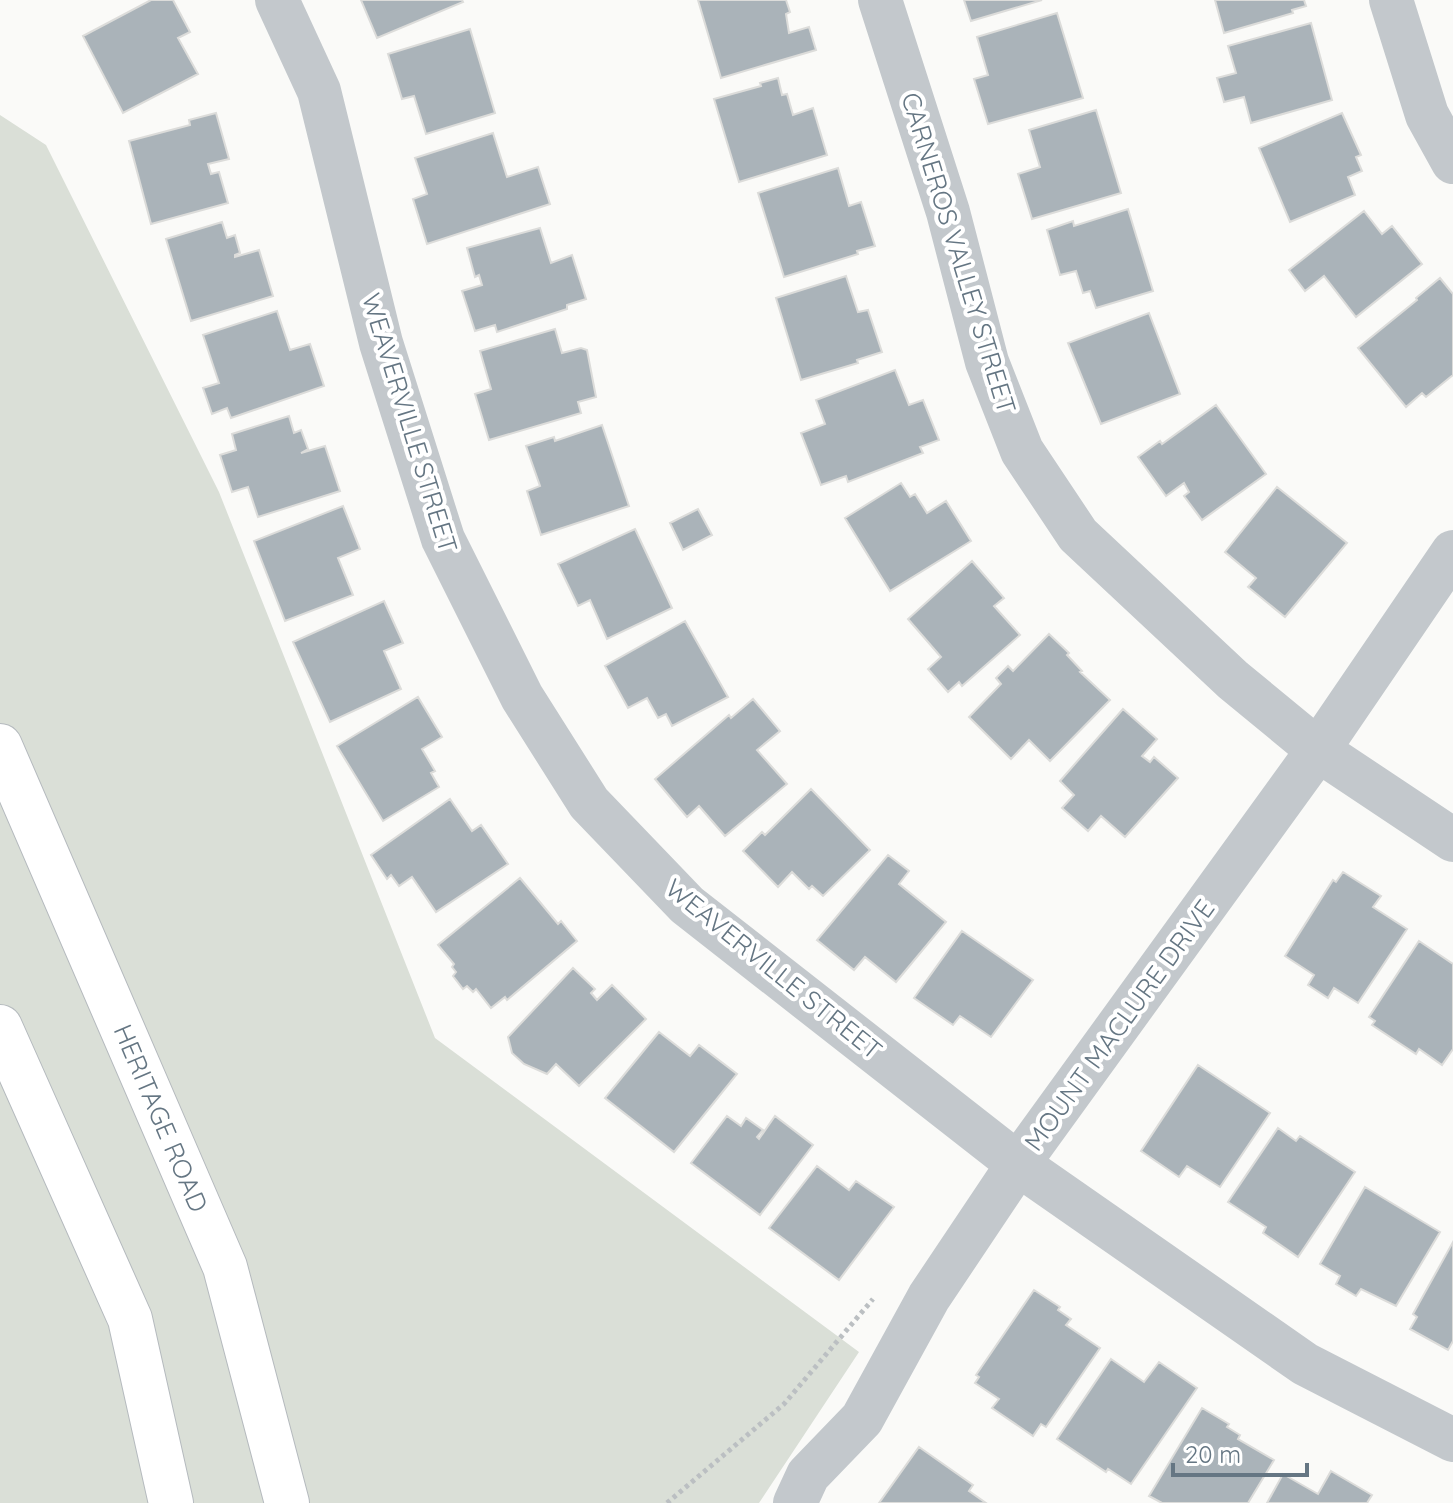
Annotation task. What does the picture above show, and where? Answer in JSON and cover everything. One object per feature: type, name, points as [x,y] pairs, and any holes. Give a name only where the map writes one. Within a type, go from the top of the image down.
[{"type":"main road","name":"HERITAGE ROAD","points":[[0,746],[225,1267],[287,1503]]},
{"type":"main road","points":[[0,1027],[130,1319],[171,1503]]},
{"type":"street","name":"WEAVERVILLE STREET","points":[[277,0],[319,91],[381,343],[443,539],[522,697],[589,803],[687,905],[1018,1164],[1305,1364],[1453,1440]]},
{"type":"street","name":"CARNEROS VALLEY STREET","points":[[880,0],[948,212],[987,362],[1022,451],[1078,535],[1233,680],[1318,750],[1453,840]]},
{"type":"street","points":[[1391,0],[1427,115],[1453,162]]},
{"type":"street","name":"MOUNT MACLURE DRIVE","points":[[795,1503],[808,1475],[862,1419],[929,1297],[1018,1164],[1318,750],[1453,552]]},
{"type":"path","points":[[667,1503],[784,1404],[877,1295]]},
{"type":"shaded area","points":[[0,115],[46,145],[219,492],[435,1038],[859,1352],[759,1503],[0,1503]]},
{"type":"building","points":[[151,0],[173,0],[190,32],[178,38],[198,74],[123,113],[83,36]]},
{"type":"building","points":[[361,0],[462,0],[463,2],[377,38]]},
{"type":"building","points":[[698,0],[786,0],[790,12],[786,14],[789,33],[809,27],[816,50],[721,78]]},
{"type":"building","points":[[964,0],[1042,0],[971,21]]},
{"type":"building","points":[[1215,0],[1304,0],[1306,6],[1292,10],[1293,13],[1224,33]]},
{"type":"building","points":[[1057,13],[1083,98],[988,124],[974,79],[988,75],[977,37]]},
{"type":"building","points":[[1311,23],[1332,100],[1251,123],[1244,97],[1224,102],[1217,78],[1236,73],[1228,46]]},
{"type":"building","points":[[470,29],[495,113],[426,134],[414,96],[402,99],[388,54]]},
{"type":"building","points":[[778,78],[782,95],[787,94],[793,115],[813,108],[827,155],[739,182],[714,99]]},
{"type":"building","points":[[1096,110],[1121,193],[1032,219],[1018,174],[1040,167],[1029,130]]},
{"type":"building","points":[[216,113],[229,159],[208,164],[211,174],[219,172],[228,203],[151,224],[129,141],[190,125],[189,120]]},
{"type":"building","points":[[1342,113],[1361,155],[1356,157],[1362,171],[1348,177],[1355,195],[1290,222],[1259,148]]},
{"type":"building","points":[[493,133],[507,177],[538,167],[550,204],[427,244],[413,199],[427,194],[415,158]]},
{"type":"building","points":[[838,168],[849,206],[861,202],[875,246],[784,277],[758,193]]},
{"type":"building","points":[[1128,209],[1153,291],[1096,308],[1090,291],[1083,293],[1076,271],[1060,275],[1047,230],[1073,221],[1074,226]]},
{"type":"building","points":[[1364,211],[1382,234],[1392,226],[1422,264],[1356,317],[1324,276],[1305,291],[1289,270]]},
{"type":"building","points":[[222,222],[227,238],[235,235],[240,253],[235,257],[259,250],[273,296],[191,321],[166,239]]},
{"type":"building","points":[[540,228],[551,263],[572,255],[586,299],[567,305],[567,309],[497,332],[495,325],[475,331],[462,291],[482,285],[479,275],[475,277],[467,248]]},
{"type":"building","points":[[846,276],[858,312],[868,310],[882,352],[857,360],[858,363],[801,380],[776,298]]},
{"type":"building","points":[[1440,278],[1453,294],[1453,375],[1426,397],[1422,393],[1406,407],[1358,348]]},
{"type":"building","points":[[277,311],[290,350],[310,344],[324,386],[231,418],[227,408],[212,414],[203,388],[219,383],[203,335]]},
{"type":"building","points":[[1149,313],[1180,394],[1101,424],[1068,343]]},
{"type":"building","points":[[555,329],[562,353],[581,348],[587,350],[596,397],[578,402],[581,413],[489,440],[475,394],[491,389],[480,351]]},
{"type":"building","points":[[895,370],[909,405],[923,400],[939,440],[920,447],[923,453],[848,482],[846,476],[821,485],[801,433],[825,424],[816,400]]},
{"type":"building","points":[[1216,405],[1266,474],[1202,520],[1184,496],[1189,492],[1184,483],[1166,496],[1138,457],[1160,441],[1162,444]]},
{"type":"building","points":[[289,416],[294,433],[301,430],[308,449],[301,453],[325,446],[340,491],[258,517],[248,487],[232,492],[220,455],[236,450],[232,434]]},
{"type":"building","points":[[602,425],[629,506],[541,535],[527,491],[540,486],[526,446],[554,437],[555,441]]},
{"type":"building","points":[[901,483],[910,497],[915,494],[927,513],[946,501],[971,541],[890,591],[845,518]]},
{"type":"building","points":[[1277,487],[1347,543],[1285,617],[1248,587],[1256,578],[1225,552]]},
{"type":"building","points":[[343,506],[360,549],[338,558],[353,595],[285,621],[254,541]]},
{"type":"building","points":[[698,509],[712,535],[683,550],[670,523]]},
{"type":"building","points":[[635,529],[672,608],[607,639],[590,600],[578,606],[558,564]]},
{"type":"building","points":[[972,561],[1004,598],[994,606],[1020,635],[962,686],[959,682],[948,692],[928,669],[941,657],[908,619]]},
{"type":"building","points":[[384,601],[403,643],[384,651],[401,689],[330,722],[293,642]]},
{"type":"building","points":[[685,621],[728,697],[672,726],[666,714],[658,718],[647,698],[628,708],[605,666]]},
{"type":"building","points":[[1049,634],[1069,653],[1067,655],[1080,672],[1110,700],[1050,761],[1029,740],[1011,759],[969,717],[1001,684],[996,678],[1008,666],[1013,671]]},
{"type":"building","points":[[418,697],[442,737],[422,749],[435,771],[431,773],[439,787],[383,821],[337,746]]},
{"type":"building","points":[[753,699],[780,731],[757,750],[787,784],[725,836],[699,806],[687,817],[655,779],[729,715],[731,718]]},
{"type":"building","points":[[1123,709],[1157,739],[1142,756],[1150,762],[1154,757],[1178,778],[1125,837],[1101,816],[1088,831],[1062,808],[1074,795],[1060,781]]},
{"type":"building","points":[[811,789],[870,850],[823,896],[812,886],[809,889],[792,872],[778,887],[743,851],[762,832],[765,835]]},
{"type":"building","points":[[450,799],[472,831],[481,825],[508,864],[436,912],[412,877],[399,886],[391,875],[387,879],[371,855]]},
{"type":"building","points":[[888,855],[909,871],[899,884],[946,922],[896,982],[865,957],[854,970],[817,940]]},
{"type":"building","points":[[1343,872],[1381,896],[1373,907],[1407,929],[1358,1003],[1334,988],[1328,998],[1308,985],[1314,975],[1285,956],[1333,880],[1336,882]]},
{"type":"building","points":[[520,878],[558,924],[561,921],[577,941],[507,1000],[505,997],[491,1008],[476,989],[473,992],[467,986],[463,989],[453,976],[456,972],[452,967],[454,964],[438,945]]},
{"type":"building","points":[[962,931],[1033,980],[991,1037],[960,1016],[953,1025],[914,998]]},
{"type":"building","points":[[1419,941],[1453,964],[1453,1049],[1442,1065],[1419,1049],[1416,1054],[1372,1025],[1375,1021],[1369,1017]]},
{"type":"building","points":[[573,968],[595,989],[591,993],[597,1000],[612,985],[646,1019],[579,1086],[556,1064],[547,1074],[524,1064],[512,1053],[508,1037]]},
{"type":"building","points":[[659,1032],[690,1056],[699,1045],[737,1074],[674,1152],[605,1098]]},
{"type":"building","points":[[1198,1065],[1270,1113],[1220,1187],[1187,1166],[1179,1177],[1141,1151]]},
{"type":"building","points":[[727,1116],[741,1126],[746,1118],[763,1130],[757,1137],[759,1139],[775,1116],[813,1145],[760,1215],[691,1163]]},
{"type":"building","points":[[1278,1128],[1296,1141],[1300,1136],[1355,1172],[1298,1257],[1263,1233],[1266,1227],[1228,1202]]},
{"type":"building","points":[[817,1166],[849,1190],[856,1181],[894,1207],[839,1280],[769,1228]]},
{"type":"building","points":[[1365,1187],[1440,1232],[1396,1306],[1361,1289],[1356,1296],[1336,1284],[1340,1276],[1320,1264]]},
{"type":"building","points":[[1453,1242],[1453,1341],[1448,1350],[1410,1329],[1417,1317],[1413,1314]]},
{"type":"building","points":[[1034,1290],[1060,1307],[1058,1310],[1071,1319],[1066,1325],[1100,1348],[1046,1427],[1041,1424],[1033,1436],[992,1408],[999,1399],[975,1383],[979,1377],[976,1375]]},
{"type":"building","points":[[1111,1359],[1144,1382],[1159,1362],[1197,1388],[1131,1484],[1108,1469],[1106,1472],[1057,1439]]},
{"type":"building","points":[[1202,1408],[1229,1424],[1227,1427],[1240,1435],[1238,1439],[1274,1460],[1248,1503],[1162,1503],[1149,1496]]},
{"type":"building","points":[[919,1447],[973,1485],[969,1491],[986,1503],[879,1503]]},
{"type":"building","points":[[1331,1471],[1372,1495],[1367,1503],[1267,1503],[1283,1474],[1318,1494]]}]
